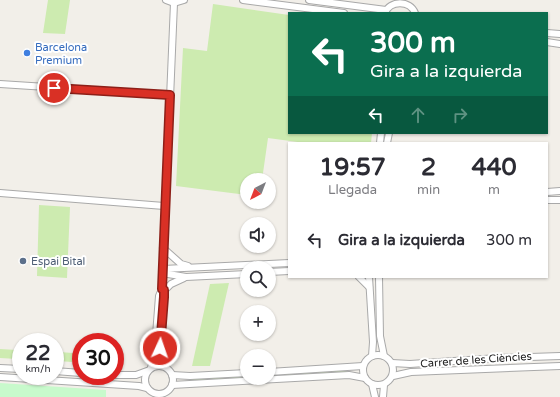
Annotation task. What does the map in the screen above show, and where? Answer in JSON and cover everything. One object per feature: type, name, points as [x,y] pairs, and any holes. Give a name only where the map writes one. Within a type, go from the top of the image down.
[{"type":"street","points":[[166,0],[174,3],[184,0]]},
{"type":"street","points":[[243,0],[336,12]]},
{"type":"street","points":[[309,0],[385,11],[396,1],[408,2],[414,12]]},
{"type":"street","points":[[163,366],[160,348],[163,290],[162,271],[174,3]]},
{"type":"street","points":[[548,32],[560,34]]},
{"type":"street","points":[[548,42],[560,44]]},
{"type":"street","points":[[0,84],[170,95]]},
{"type":"street","points":[[548,192],[560,191]]},
{"type":"street","points":[[0,192],[164,206]]},
{"type":"street","points":[[548,200],[560,200]]},
{"type":"street","points":[[163,248],[181,264],[192,267]]},
{"type":"street","points":[[162,271],[192,267],[288,263]]},
{"type":"street","points":[[162,271],[186,277],[240,274]]},
{"type":"street","points":[[276,272],[288,271]]},
{"type":"street","points":[[147,388],[144,382],[145,376],[150,369],[155,348],[158,296],[171,284],[186,277]]},
{"type":"street","points":[[360,278],[369,287]]},
{"type":"street","points":[[369,278],[373,342],[372,356]]},
{"type":"street","points":[[373,278],[374,283],[379,289]]},
{"type":"street","points":[[379,278],[380,336],[384,356],[392,363],[392,376],[384,385],[383,397]]},
{"type":"street","points":[[365,378],[363,366],[366,359],[372,356],[384,356]]},
{"type":"street","name":"Carrer de les Ciències","points":[[392,363],[410,364],[498,358],[560,356]]},
{"type":"street","points":[[124,375],[136,376],[157,365],[163,366],[172,374],[190,376],[240,373]]},
{"type":"street","points":[[276,372],[363,366]]},
{"type":"street","name":"Carrer de les Ciències","points":[[392,376],[411,372],[560,366]]},
{"type":"street","points":[[0,368],[12,369]]},
{"type":"street","points":[[0,377],[139,386],[147,388],[161,396],[168,391],[172,385],[172,374]]},
{"type":"street","points":[[172,385],[349,375],[365,378],[372,384],[384,385]]},
{"type":"street","points":[[372,384],[375,397]]},
{"type":"green space","points":[[48,0],[70,0],[65,34],[43,33]]},
{"type":"green space","points":[[213,4],[288,15],[288,134],[372,134],[371,142],[298,142],[268,138],[263,173],[240,173],[240,194],[176,186],[183,48],[207,51]]},
{"type":"green space","points":[[39,205],[70,207],[67,278],[37,276]]},
{"type":"green space","points":[[229,283],[210,366],[192,366],[210,284]]},
{"type":"green space","points":[[0,349],[12,350],[12,359],[0,358]]},
{"type":"green space","points":[[64,352],[72,353],[72,362],[64,361]]},
{"type":"green space","points":[[346,370],[347,373],[276,377],[276,374]]},
{"type":"green space","points":[[240,375],[240,378],[191,381],[191,378]]},
{"type":"green space","points":[[0,383],[12,385],[106,390],[106,397],[0,397]]},
{"type":"place","name":"Barcelona Premium","points":[[27,53]]},
{"type":"place","name":"Espai Bital","points":[[23,261]]},
{"type":"route","points":[[54,88],[170,95],[163,232],[162,289],[164,290],[164,297],[160,348]]}]
